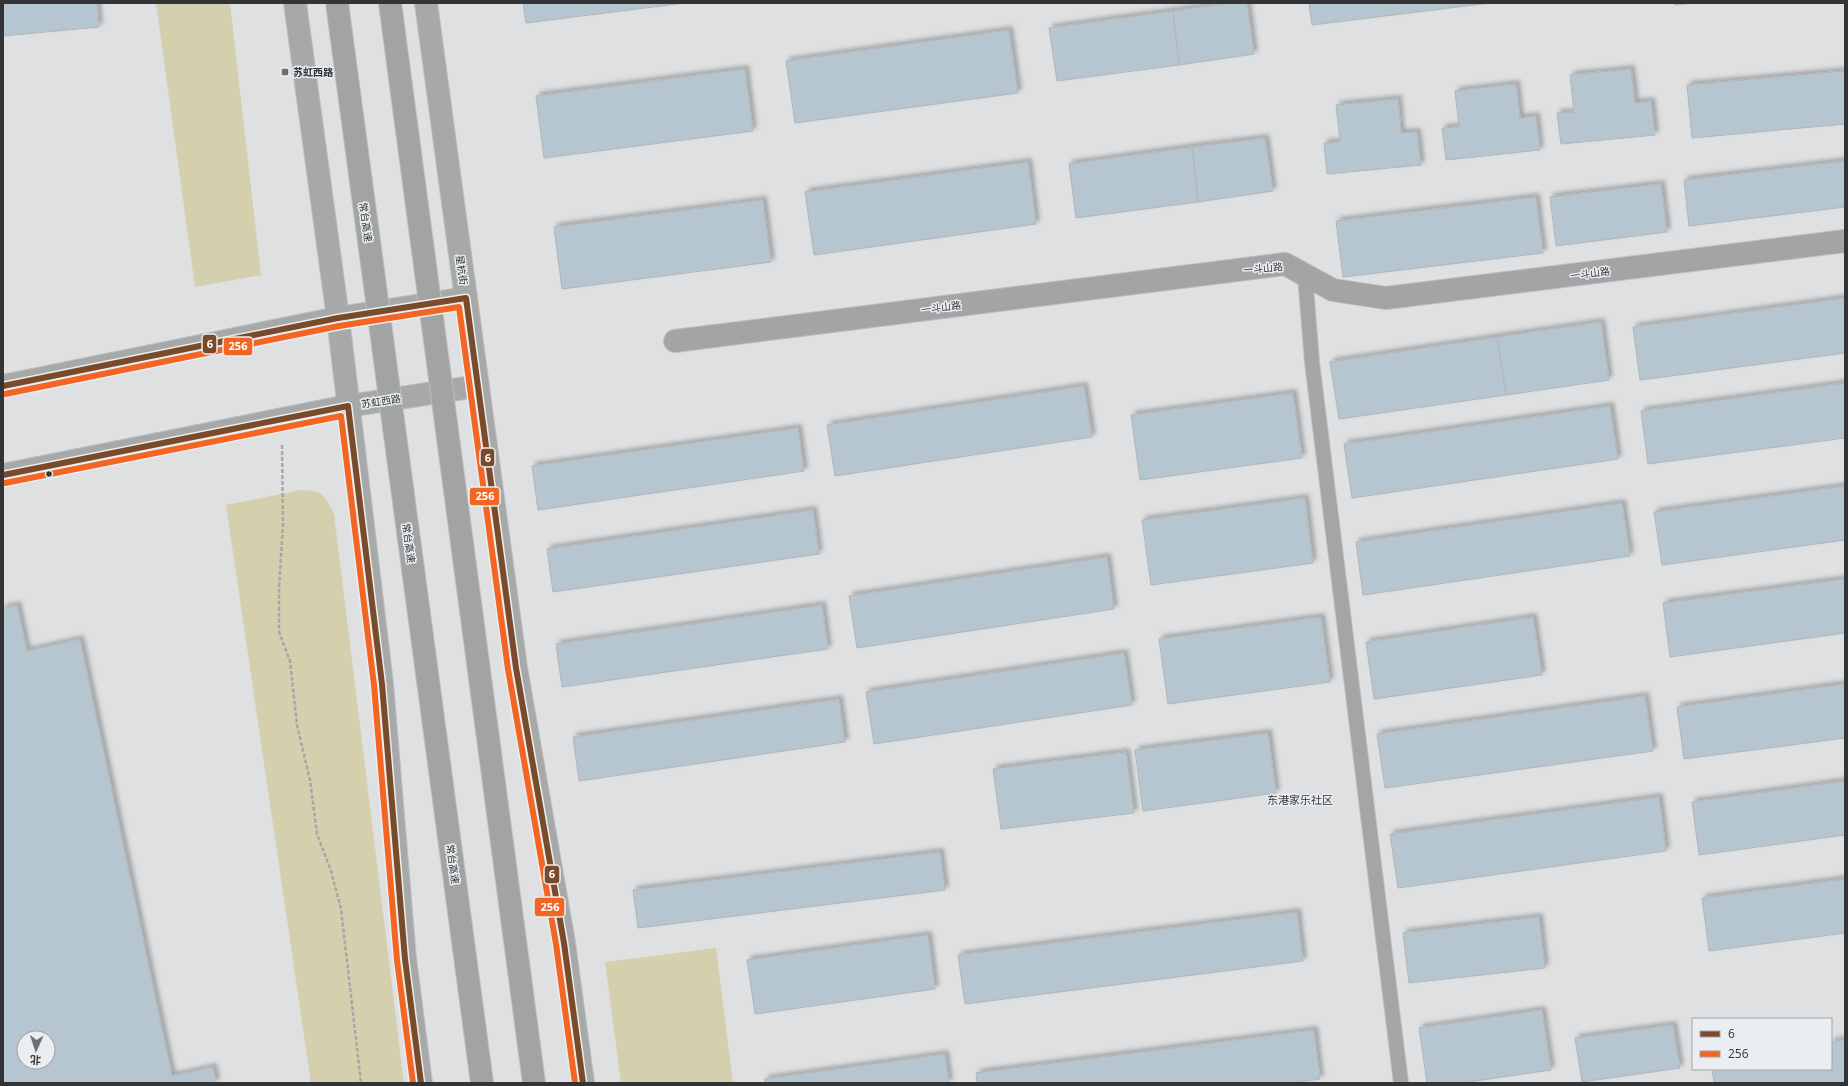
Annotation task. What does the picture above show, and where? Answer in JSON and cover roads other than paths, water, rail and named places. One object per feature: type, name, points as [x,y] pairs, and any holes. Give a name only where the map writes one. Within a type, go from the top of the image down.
[{"type":"highway","name":"常台高速","points":[[337,3],[482,1083]]},
{"type":"highway","points":[[390,3],[534,1083]]},
{"type":"main road","points":[[296,3],[338,318],[382,684],[407,978],[422,1083]]},
{"type":"main road","name":"星杭街","points":[[426,3],[516,668],[566,964],[582,1083]]},
{"type":"main road","points":[[3,386],[338,318],[466,298]]},
{"type":"main road","name":"苏虹西路","points":[[3,475],[348,406],[478,386]]},
{"type":"street","name":"一斗山路","points":[[674,341],[1285,264],[1333,290],[1386,298],[1845,241]]},
{"type":"lane","points":[[1305,275],[1312,362],[1374,875],[1401,1083]]},
{"type":"place","name":"苏虹西路","points":[[285,72]]},
{"type":"district","name":"东港家乐社区","points":[[1300,799]]}]
